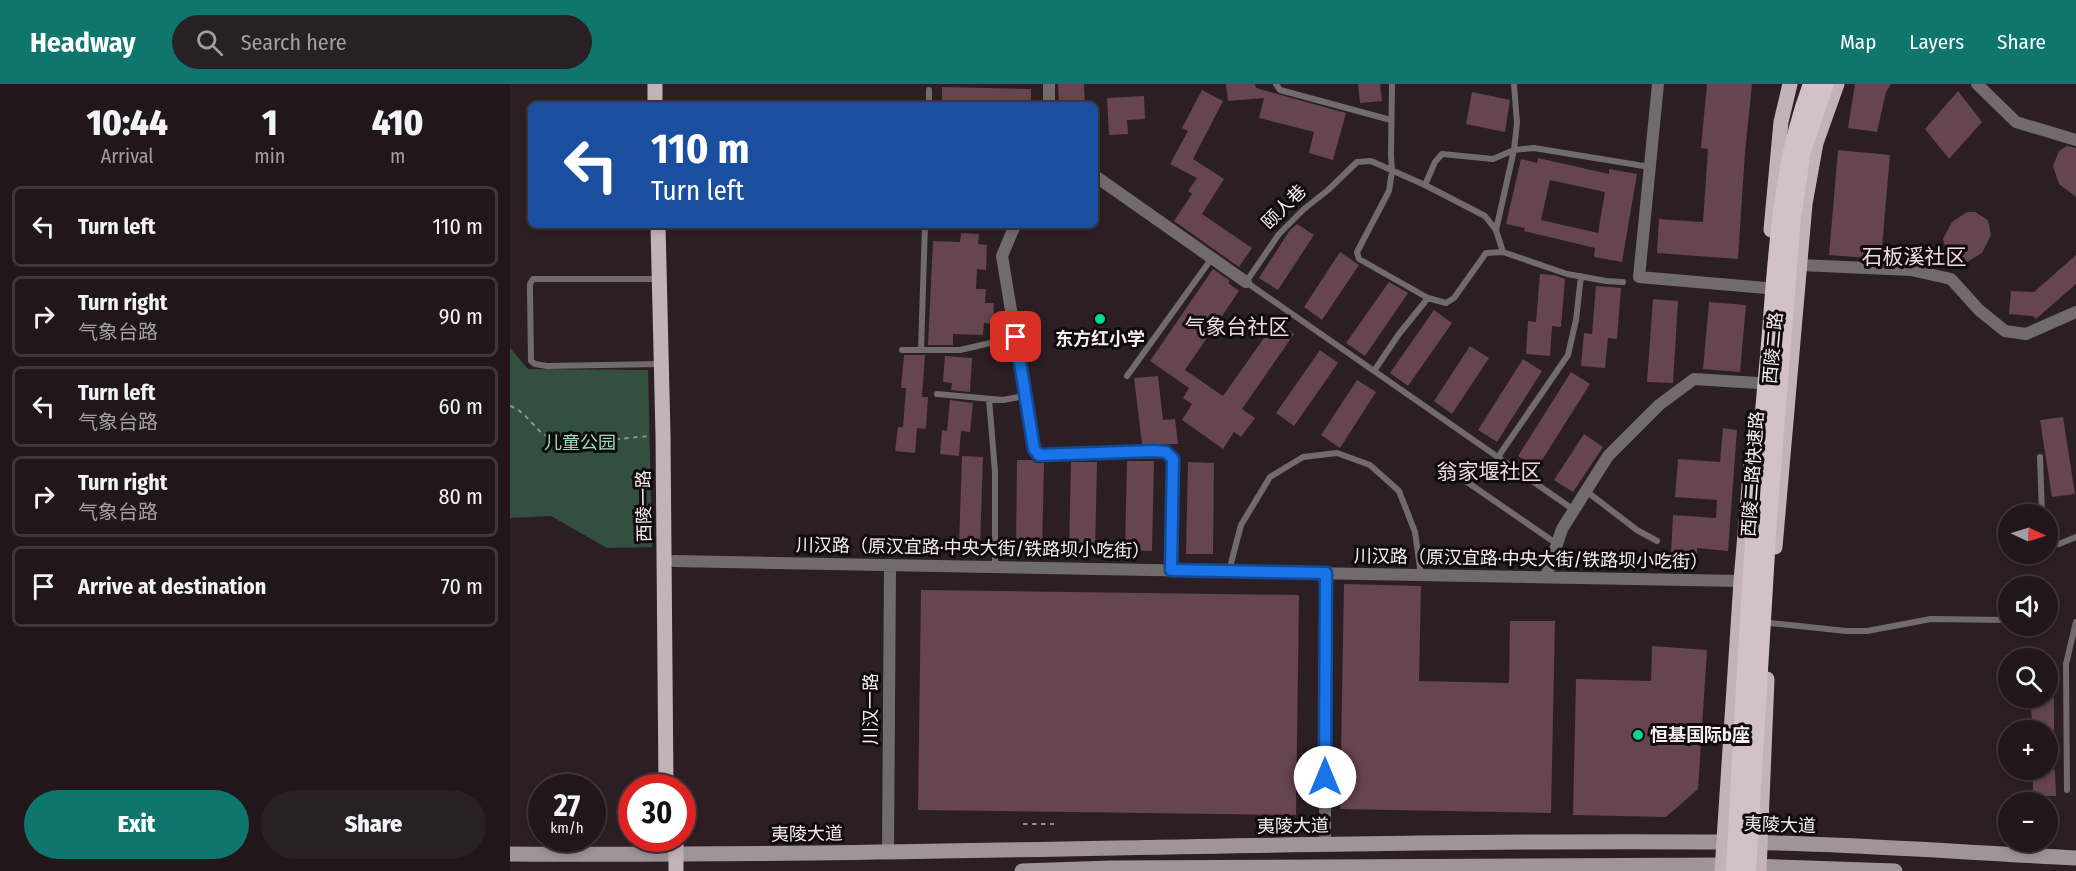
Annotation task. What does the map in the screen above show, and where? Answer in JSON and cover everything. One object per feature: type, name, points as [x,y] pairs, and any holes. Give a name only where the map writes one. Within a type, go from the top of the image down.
[{"type":"highway","name":"西陵二路快速路","points":[[1726,869],[1783,187],[1802,107],[1811,84]]},
{"type":"highway","name":"西陵二路快速路","points":[[1755,870],[1769,519],[1793,217],[1803,151],[1826,84]]},
{"type":"main road","points":[[655,84],[655,102]]},
{"type":"main road","points":[[664,84],[664,102]]},
{"type":"main road","points":[[1781,122],[1785,84]]},
{"type":"main road","name":"西陵二路","points":[[1726,869],[1723,842],[1741,581],[1781,122],[1790,84]]},
{"type":"main road","name":"西陵二路","points":[[1755,870],[1760,843],[1772,581],[1805,204],[1816,143],[1837,84]]},
{"type":"main road","name":"西陵一路","points":[[658,228],[663,435],[666,774]]},
{"type":"main road","name":"西陵一路","points":[[667,228],[674,561],[675,774]]},
{"type":"main road","name":"夷陵大道","points":[[510,854],[888,853],[1325,844],[1723,842],[2076,858]]},
{"type":"main road","points":[[670,852],[676,871]]},
{"type":"main road","points":[[667,871],[672,852]]},
{"type":"main road","points":[[1022,871],[1122,868],[1895,871]]},
{"type":"street","points":[[1049,84],[1049,102]]},
{"type":"street","points":[[1658,84],[1640,277],[1766,288]]},
{"type":"street","points":[[1977,84],[2016,123],[2076,140]]},
{"type":"street","points":[[1098,178],[1246,282]]},
{"type":"street","points":[[1015,228],[1002,256],[1034,449],[1039,455],[1166,452],[1173,459],[1171,570]]},
{"type":"street","points":[[1800,265],[1911,270],[1951,279],[1979,310],[2005,331],[2026,334],[2076,312]]},
{"type":"street","points":[[1546,577],[1562,529],[1608,456],[1659,405],[1694,379],[1758,383]]},
{"type":"street","name":"川汉路（原汉宜路·中央大街/铁路坝小吃街）","points":[[674,561],[1741,581]]},
{"type":"street","name":"川汉一路","points":[[888,853],[890,565]]},
{"type":"street","points":[[1325,844],[1326,573]]},
{"type":"lane","points":[[1276,84],[1280,90],[1391,120]]},
{"type":"lane","points":[[1392,84],[1392,171],[1389,191],[1357,252],[1359,259],[1428,298],[1446,303],[1454,298],[1486,253],[1503,252],[1567,274],[1623,282]]},
{"type":"lane","points":[[1503,252],[1496,230],[1514,150],[1517,123],[1514,84]]},
{"type":"lane","points":[[929,90],[929,102]]},
{"type":"lane","points":[[1425,185],[1435,162],[1443,154],[1493,159],[1514,150],[1534,148],[1650,167]]},
{"type":"lane","name":"颐人巷","points":[[1246,282],[1279,234],[1304,208],[1328,190],[1358,162],[1371,161],[1425,185],[1485,216],[1496,230]]},
{"type":"lane","points":[[921,350],[925,228]]},
{"type":"lane","points":[[1127,376],[1212,258]]},
{"type":"lane","points":[[1498,457],[1568,356],[1576,320],[1581,276]]},
{"type":"lane","points":[[659,279],[533,279],[530,291],[531,361],[535,364],[547,366],[660,364]]},
{"type":"lane","points":[[1246,282],[1574,510]]},
{"type":"lane","points":[[1374,371],[1399,334],[1428,298]]},
{"type":"lane","points":[[902,350],[960,350],[1016,337]]},
{"type":"lane","points":[[937,394],[1003,400],[1024,396]]},
{"type":"lane","points":[[989,399],[994,472],[995,567]]},
{"type":"lane","points":[[1229,571],[1241,525],[1270,477],[1303,457],[1337,453],[1370,465],[1399,492],[1415,532],[1421,575]]},
{"type":"lane","points":[[2040,457],[2042,504]]},
{"type":"lane","points":[[1454,473],[1557,544]]},
{"type":"lane","points":[[1586,490],[1637,530],[1657,541]]},
{"type":"lane","points":[[2058,544],[2076,537]]},
{"type":"lane","points":[[1770,623],[1867,631],[1931,619],[1998,620]]},
{"type":"lane","points":[[2067,790],[2066,664],[2076,622]]},
{"type":"path","points":[[510,406],[519,409],[547,437],[576,441],[663,435]]},
{"type":"path","points":[[1023,824],[1054,824]]},
{"type":"green space","name":"儿童公园","points":[[510,348],[528,369],[648,370],[652,547],[607,548],[551,516],[510,518]]},
{"type":"building","points":[[1058,84],[1084,84],[1085,102],[1059,102]]},
{"type":"building","points":[[1226,84],[1255,84],[1256,88],[1346,113],[1333,160],[1309,153],[1314,132],[1259,118],[1264,98],[1228,101]]},
{"type":"building","points":[[1358,84],[1380,84],[1382,101],[1360,103]]},
{"type":"building","points":[[1707,84],[1752,84],[1738,259],[1657,253],[1659,219],[1703,222],[1708,149],[1701,148]]},
{"type":"building","points":[[1855,84],[1891,84],[1886,92],[1877,132],[1848,128]]},
{"type":"building","points":[[942,87],[1031,89],[1031,102],[942,102]]},
{"type":"building","points":[[1202,90],[1223,101],[1193,159],[1224,179],[1202,214],[1252,248],[1239,267],[1174,221],[1192,194],[1188,191],[1197,178],[1170,164],[1188,131],[1182,128]]},
{"type":"building","points":[[1958,91],[1982,122],[1949,159],[1925,129]]},
{"type":"building","points":[[1472,92],[1510,100],[1505,132],[1466,124]]},
{"type":"building","points":[[1144,96],[1145,119],[1127,120],[1128,134],[1109,135],[1107,98]]},
{"type":"building","points":[[2067,146],[2076,148],[2076,197],[2059,184],[2053,166],[2059,151]]},
{"type":"building","points":[[1838,150],[1890,155],[1881,259],[1829,255]]},
{"type":"building","points":[[1538,158],[1609,174],[1609,169],[1637,174],[1622,262],[1594,257],[1595,248],[1524,231],[1525,228],[1506,224],[1521,159],[1537,163]],"holes":[[[1550,180],[1605,192],[1598,233],[1541,220]]]},
{"type":"building","points":[[1967,212],[1975,212],[1988,220],[1991,235],[1982,253],[1967,262],[1960,262],[1947,254],[1943,239],[1952,222]]},
{"type":"building","points":[[1297,224],[1314,235],[1278,290],[1259,278],[1290,230]]},
{"type":"building","points":[[961,233],[979,234],[978,244],[987,245],[986,270],[977,269],[976,289],[986,289],[985,303],[994,303],[993,324],[984,323],[983,335],[953,334],[953,345],[928,345],[933,241],[960,242]]},
{"type":"building","points":[[1340,252],[1359,265],[1322,320],[1304,307]]},
{"type":"building","points":[[2076,255],[2076,284],[2036,319],[2033,316],[2009,314],[2011,291],[2034,292]]},
{"type":"building","points":[[1213,269],[1230,281],[1228,283],[1239,291],[1185,370],[1223,396],[1276,321],[1294,334],[1242,409],[1255,418],[1241,437],[1234,432],[1223,449],[1182,420],[1192,404],[1183,398],[1189,388],[1150,361]]},
{"type":"building","points":[[1540,274],[1565,279],[1561,327],[1552,326],[1550,356],[1526,354],[1528,321],[1536,322]]},
{"type":"building","points":[[1389,282],[1408,293],[1365,356],[1346,343]]},
{"type":"building","points":[[1596,286],[1621,288],[1617,339],[1608,338],[1605,368],[1581,366],[1584,333],[1592,334]]},
{"type":"building","points":[[1653,299],[1678,301],[1673,383],[1647,382]]},
{"type":"building","points":[[1709,302],[1746,305],[1740,372],[1703,369]]},
{"type":"building","points":[[1434,310],[1452,323],[1408,386],[1390,373]]},
{"type":"building","points":[[1470,346],[1489,358],[1452,414],[1434,401]]},
{"type":"building","points":[[1320,350],[1338,363],[1294,426],[1276,413]]},
{"type":"building","points":[[904,355],[925,355],[922,397],[928,397],[926,429],[917,428],[915,453],[895,451],[898,427],[903,427],[906,388],[901,388]]},
{"type":"building","points":[[945,356],[972,358],[970,392],[951,390],[952,383],[943,382]]},
{"type":"building","points":[[1523,359],[1542,371],[1497,442],[1478,430]]},
{"type":"building","points":[[1571,372],[1590,384],[1537,468],[1518,456]]},
{"type":"building","points":[[1158,376],[1163,420],[1175,419],[1178,444],[1142,444],[1134,378]]},
{"type":"building","points":[[1357,380],[1376,392],[1340,448],[1321,435]]},
{"type":"building","points":[[950,400],[973,403],[970,432],[961,431],[959,456],[940,454],[942,430],[947,431]]},
{"type":"building","points":[[2063,417],[2075,494],[2052,497],[2040,420]]},
{"type":"building","points":[[1723,428],[1737,430],[1728,551],[1697,548],[1697,555],[1671,553],[1673,515],[1716,518],[1717,500],[1675,497],[1678,459],[1720,462]]},
{"type":"building","points":[[1584,434],[1603,447],[1573,492],[1554,480]]},
{"type":"building","points":[[962,456],[983,457],[980,547],[959,546]]},
{"type":"building","points":[[1017,460],[1044,463],[1042,552],[1016,551]]},
{"type":"building","points":[[1127,461],[1154,461],[1152,551],[1125,550]]},
{"type":"building","points":[[1071,462],[1097,462],[1095,553],[1069,552]]},
{"type":"building","points":[[1188,462],[1214,463],[1213,554],[1186,554]]},
{"type":"building","points":[[1344,584],[1421,586],[1419,681],[1509,683],[1510,621],[1555,621],[1551,813],[1340,809]]},
{"type":"building","points":[[921,590],[1299,595],[1296,815],[918,810]]},
{"type":"building","name":"恒基国际b座","points":[[1652,646],[1707,650],[1698,789],[1666,817],[1573,815],[1576,679],[1651,681]]},
{"type":"building","points":[[2031,708],[2054,708],[2054,720],[2032,720]]},
{"type":"building","points":[[2033,780],[2055,780],[2056,792],[2033,792]]},
{"type":"place","name":"东方红小学","points":[[1100,319]]},
{"type":"place","name":"恒基国际b座","points":[[1638,735]]},
{"type":"district","name":"石板溪社区","points":[[1914,257]]},
{"type":"district","name":"气象台社区","points":[[1237,327]]},
{"type":"district","name":"翁家堰社区","points":[[1489,472]]},
{"type":"route","points":[[1016,337],[1034,449],[1039,455],[1154,451],[1166,452],[1173,459],[1171,570],[1326,573],[1325,777]]}]
